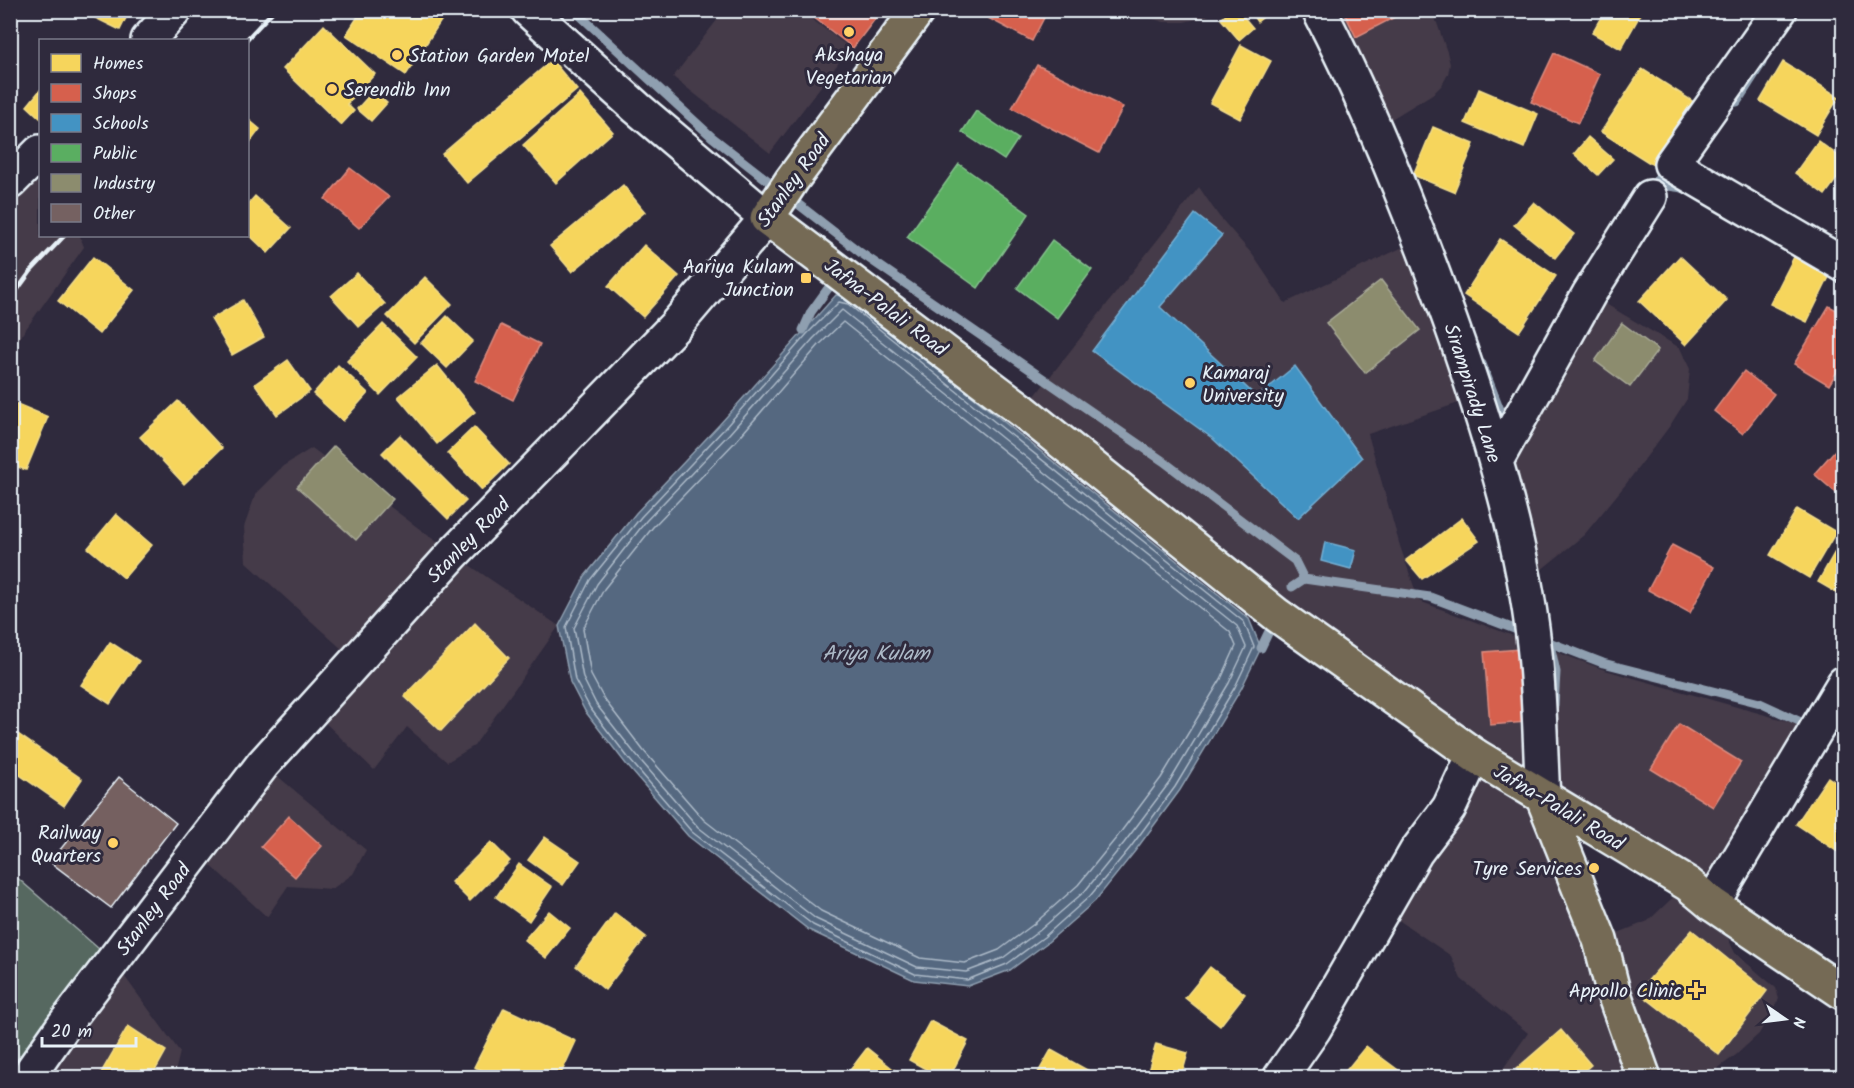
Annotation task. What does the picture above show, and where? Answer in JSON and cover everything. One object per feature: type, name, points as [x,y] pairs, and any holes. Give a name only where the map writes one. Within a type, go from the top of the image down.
[{"type":"main road","name":"Stanley Road","points":[[778,201],[918,10]]},
{"type":"main road","name":"Jafna-Palali Road","points":[[778,201],[1023,411],[1277,615],[1474,755],[1688,884],[1712,904],[1844,993]]},
{"type":"main road","points":[[1543,798],[1600,940],[1613,991],[1644,1077]]},
{"type":"street","points":[[149,39],[176,10]]},
{"type":"street","name":"Jafna-Palali Road","points":[[528,10],[637,108],[778,201]]},
{"type":"street","name":"Sirampirady Lane","points":[[1319,10],[1375,129],[1420,239],[1496,461],[1524,583],[1534,644],[1543,798]]},
{"type":"street","points":[[1780,10],[1671,164],[1844,265]]},
{"type":"street","points":[[10,182],[39,153]]},
{"type":"street","points":[[1496,461],[1589,294],[1650,197]]},
{"type":"street","name":"Stanley Road","points":[[27,1077],[263,764],[453,554],[675,326],[778,201]]},
{"type":"street","points":[[1712,904],[1844,683]]},
{"type":"street","points":[[1280,1077],[1314,1029],[1416,852],[1449,808],[1474,755]]},
{"type":"shaded area","points":[[724,11],[801,11],[850,48],[770,153],[673,77]]},
{"type":"shaded area","points":[[1138,11],[1216,11],[1202,18],[1184,22],[1164,22],[1146,17]]},
{"type":"shaded area","points":[[1319,11],[1429,11],[1437,23],[1447,52],[1450,64],[1448,74],[1434,93],[1375,129]]},
{"type":"shaded area","points":[[21,171],[39,185],[39,237],[80,237],[84,247],[11,350],[11,182]]},
{"type":"shaded area","points":[[1199,187],[1218,215],[1252,254],[1285,303],[1420,239],[1476,397],[1368,434],[1400,546],[1419,601],[1605,670],[1816,729],[1712,904],[1735,953],[1776,988],[1779,999],[1759,1034],[1736,1055],[1706,1077],[1501,1077],[1500,1073],[1528,1033],[1461,979],[1451,956],[1384,910],[1474,755],[1023,411]],"holes":[[[1544,798],[1687,884],[1648,921],[1600,940]]]},
{"type":"shaded area","points":[[1589,294],[1680,348],[1690,369],[1687,399],[1626,484],[1584,535],[1525,583],[1496,461]]},
{"type":"shaded area","points":[[312,448],[453,554],[559,626],[474,746],[447,762],[407,727],[374,770],[312,710],[355,661],[246,562],[244,527],[256,493],[283,466]]},
{"type":"shaded area","points":[[263,764],[366,850],[353,874],[332,889],[288,886],[267,917],[196,852]]},
{"type":"shaded area","points":[[114,962],[180,1052],[174,1077],[27,1078]]},
{"type":"green space","points":[[14,875],[114,962],[27,1077],[11,1078],[10,878]]},
{"type":"water","name":"Ariya Kulam","points":[[836,295],[850,298],[1249,619],[1261,648],[1241,689],[1180,790],[1095,901],[1048,942],[1010,970],[968,986],[914,980],[809,930],[688,836],[626,764],[585,711],[570,682],[559,626],[585,576],[636,513]]},
{"type":"building: Homes","points":[[91,10],[130,10],[120,30],[89,15]]},
{"type":"building: Homes","name":"Station Garden Motel","points":[[362,10],[448,10],[406,75],[346,35]]},
{"type":"building: Homes","points":[[1231,10],[1238,10],[1253,28],[1239,40],[1221,19]]},
{"type":"building: Homes","points":[[1249,10],[1272,10],[1257,22]]},
{"type":"building: Homes","points":[[1605,10],[1643,10],[1621,49],[1592,33]]},
{"type":"building: Homes","name":"Serendib Inn","points":[[324,25],[375,74],[347,104],[354,111],[341,125],[283,69]]},
{"type":"building: Homes","points":[[1241,45],[1271,61],[1240,119],[1210,103]]},
{"type":"building: Homes","points":[[552,60],[577,90],[467,183],[442,154]]},
{"type":"building: Homes","points":[[1783,62],[1839,97],[1816,135],[1760,101]]},
{"type":"building: Homes","points":[[1642,69],[1697,104],[1656,167],[1601,132]]},
{"type":"building: Homes","points":[[1479,89],[1538,114],[1524,148],[1465,123]]},
{"type":"building: Homes","points":[[39,91],[39,117],[27,106]]},
{"type":"building: Homes","points":[[373,91],[387,103],[371,121],[357,109]]},
{"type":"building: Homes","points":[[580,94],[613,132],[556,183],[523,145]]},
{"type":"building: Homes","points":[[249,120],[260,129],[249,144]]},
{"type":"building: Homes","points":[[1433,127],[1474,144],[1454,192],[1413,175]]},
{"type":"building: Homes","points":[[1588,137],[1613,159],[1598,175],[1574,154]]},
{"type":"building: Homes","points":[[1818,141],[1844,160],[1844,169],[1825,195],[1795,173]]},
{"type":"building: Homes","points":[[623,185],[645,212],[572,272],[550,246]]},
{"type":"building: Homes","points":[[255,196],[291,228],[268,253],[249,235],[249,203]]},
{"type":"building: Homes","points":[[1534,202],[1574,234],[1555,258],[1514,225]]},
{"type":"building: Homes","points":[[1500,239],[1556,276],[1519,332],[1464,295]]},
{"type":"building: Homes","points":[[644,245],[679,276],[643,317],[608,286]]},
{"type":"building: Homes","points":[[1796,253],[1832,271],[1807,322],[1770,304]]},
{"type":"building: Homes","points":[[1680,256],[1727,300],[1686,345],[1639,301]]},
{"type":"building: Homes","points":[[93,257],[134,290],[99,334],[58,301]]},
{"type":"building: Homes","points":[[357,273],[385,304],[359,327],[331,296]]},
{"type":"building: Homes","points":[[425,277],[452,304],[414,343],[387,316]]},
{"type":"building: Homes","points":[[243,300],[264,337],[232,355],[211,319]]},
{"type":"building: Homes","points":[[447,316],[473,341],[447,368],[421,343]]},
{"type":"building: Homes","points":[[383,324],[417,357],[380,395],[347,361]]},
{"type":"building: Homes","points":[[288,360],[310,391],[277,415],[255,384]]},
{"type":"building: Homes","points":[[338,365],[368,393],[343,421],[313,394]]},
{"type":"building: Homes","points":[[437,365],[475,412],[437,444],[398,397]]},
{"type":"building: Homes","points":[[10,401],[48,417],[26,470],[10,464]]},
{"type":"building: Homes","points":[[178,401],[222,448],[184,484],[140,437]]},
{"type":"building: Homes","points":[[474,427],[509,464],[482,490],[447,453]]},
{"type":"building: Homes","points":[[400,435],[466,501],[448,519],[382,453]]},
{"type":"building: Homes","points":[[1797,509],[1836,532],[1809,578],[1770,555]]},
{"type":"building: Homes","points":[[116,514],[152,545],[124,578],[88,548]]},
{"type":"building: Homes","points":[[1462,518],[1479,541],[1422,579],[1406,560]]},
{"type":"building: Homes","points":[[1836,550],[1844,554],[1844,597],[1818,582]]},
{"type":"building: Homes","points":[[475,623],[509,658],[441,731],[404,696]]},
{"type":"building: Homes","points":[[110,642],[139,661],[110,704],[81,685]]},
{"type":"building: Homes","points":[[18,734],[82,779],[64,806],[10,768],[10,745]]},
{"type":"building: Homes","points":[[1828,777],[1844,788],[1844,856],[1796,824]]},
{"type":"building: Homes","points":[[545,837],[580,861],[563,885],[528,860]]},
{"type":"building: Homes","points":[[491,842],[510,861],[470,901],[451,882]]},
{"type":"building: Homes","points":[[519,864],[552,887],[529,921],[496,897]]},
{"type":"building: Homes","points":[[549,911],[570,928],[546,958],[524,940]]},
{"type":"building: Homes","points":[[615,913],[646,937],[605,990],[576,966]]},
{"type":"building: Homes","points":[[1692,930],[1767,991],[1719,1055],[1638,992]]},
{"type":"building: Homes","points":[[1210,967],[1245,994],[1220,1026],[1185,998]]},
{"type":"building: Homes","points":[[504,1008],[576,1041],[559,1078],[501,1078],[474,1067]]},
{"type":"building: Homes","points":[[930,1021],[968,1041],[949,1078],[942,1078],[909,1060]]},
{"type":"building: Homes","points":[[128,1026],[166,1051],[151,1078],[98,1078]]},
{"type":"building: Homes","points":[[1561,1030],[1591,1065],[1576,1078],[1523,1078],[1516,1069]]},
{"type":"building: Homes","points":[[1156,1044],[1188,1053],[1181,1078],[1146,1078]]},
{"type":"building: Homes","points":[[1366,1046],[1409,1078],[1340,1078]]},
{"type":"building: Homes","points":[[867,1048],[897,1072],[892,1078],[844,1078]]},
{"type":"building: Homes","points":[[1051,1050],[1089,1071],[1085,1078],[1035,1078]]},
{"type":"building: Shops","name":"Akshaya Vegetarian","points":[[816,10],[873,10],[878,15],[853,48],[812,16]]},
{"type":"building: Shops","points":[[973,10],[1048,10],[1032,41]]},
{"type":"building: Shops","points":[[1343,10],[1397,10],[1399,15],[1356,37]]},
{"type":"building: Shops","points":[[1554,53],[1600,74],[1578,123],[1531,102]]},
{"type":"building: Shops","points":[[1037,65],[1123,107],[1099,153],[1012,108]]},
{"type":"building: Shops","points":[[350,168],[389,197],[359,228],[325,199]]},
{"type":"building: Shops","points":[[1829,306],[1844,314],[1844,360],[1829,385],[1794,364]]},
{"type":"building: Shops","points":[[501,325],[540,344],[513,400],[475,381]]},
{"type":"building: Shops","points":[[1744,371],[1774,394],[1743,434],[1714,411]]},
{"type":"building: Shops","points":[[1844,440],[1844,494],[1841,497],[1814,474]]},
{"type":"building: Shops","points":[[1672,545],[1714,567],[1690,613],[1648,590]]},
{"type":"building: Shops","points":[[1532,648],[1539,721],[1490,725],[1484,652]]},
{"type":"building: Shops","points":[[1679,724],[1741,762],[1713,807],[1651,769]]},
{"type":"building: Shops","points":[[289,816],[322,846],[295,877],[261,847]]},
{"type":"building: Schools","points":[[1195,214],[1222,235],[1160,307],[1257,397],[1295,366],[1362,458],[1298,518],[1212,438],[1092,351]]},
{"type":"building: Schools","points":[[1325,542],[1356,550],[1351,569],[1321,561]]},
{"type":"building: Public","points":[[976,111],[1018,139],[1004,160],[962,132]]},
{"type":"building: Public","points":[[959,164],[1029,214],[978,288],[907,237]]},
{"type":"building: Public","points":[[1052,240],[1092,270],[1057,318],[1017,288]]},
{"type":"building: Industry","points":[[1381,280],[1420,330],[1365,373],[1326,323]]},
{"type":"building: Industry","points":[[1622,323],[1658,350],[1630,387],[1595,361]]},
{"type":"building: Industry","points":[[334,446],[393,499],[356,540],[297,487]]},
{"type":"building: Other","name":"Railway Quarters","points":[[119,777],[176,823],[111,908],[50,862]]},
{"type":"waterway","points":[[574,10],[712,137],[861,253],[1163,461],[1295,561],[1304,579]]},
{"type":"waterway","points":[[1725,105],[1737,102],[1762,63]]},
{"type":"waterway","points":[[1649,192],[1666,166]]},
{"type":"waterway","points":[[1654,184],[1690,189]]},
{"type":"waterway","points":[[803,330],[811,312],[832,283]]},
{"type":"waterway","points":[[1482,364],[1507,424]]},
{"type":"waterway","points":[[1292,587],[1304,579],[1430,597],[1525,633]]},
{"type":"waterway","points":[[1261,648],[1272,625],[1277,626]]},
{"type":"waterway","points":[[1541,639],[1603,663],[1760,703],[1816,729],[1844,734]]},
{"type":"waterway","points":[[1549,640],[1556,672],[1554,706]]},
{"type":"railway","points":[[247,39],[274,10]]},
{"type":"railway","points":[[10,300],[31,271],[63,237]]},
{"type":"place","name":"Akshaya Vegetarian","points":[[849,32]]},
{"type":"place","name":"Station Garden Motel","points":[[397,55]]},
{"type":"place","name":"Serendib Inn","points":[[332,89]]},
{"type":"place","name":"Aariya Kulam Junction","points":[[806,278]]},
{"type":"place","name":"Kamaraj University","points":[[1190,383]]},
{"type":"place","name":"Railway Quarters","points":[[113,843]]},
{"type":"place","name":"Tyre Services","points":[[1594,868]]},
{"type":"place","name":"Appollo Clinic","points":[[1696,990]]}]
